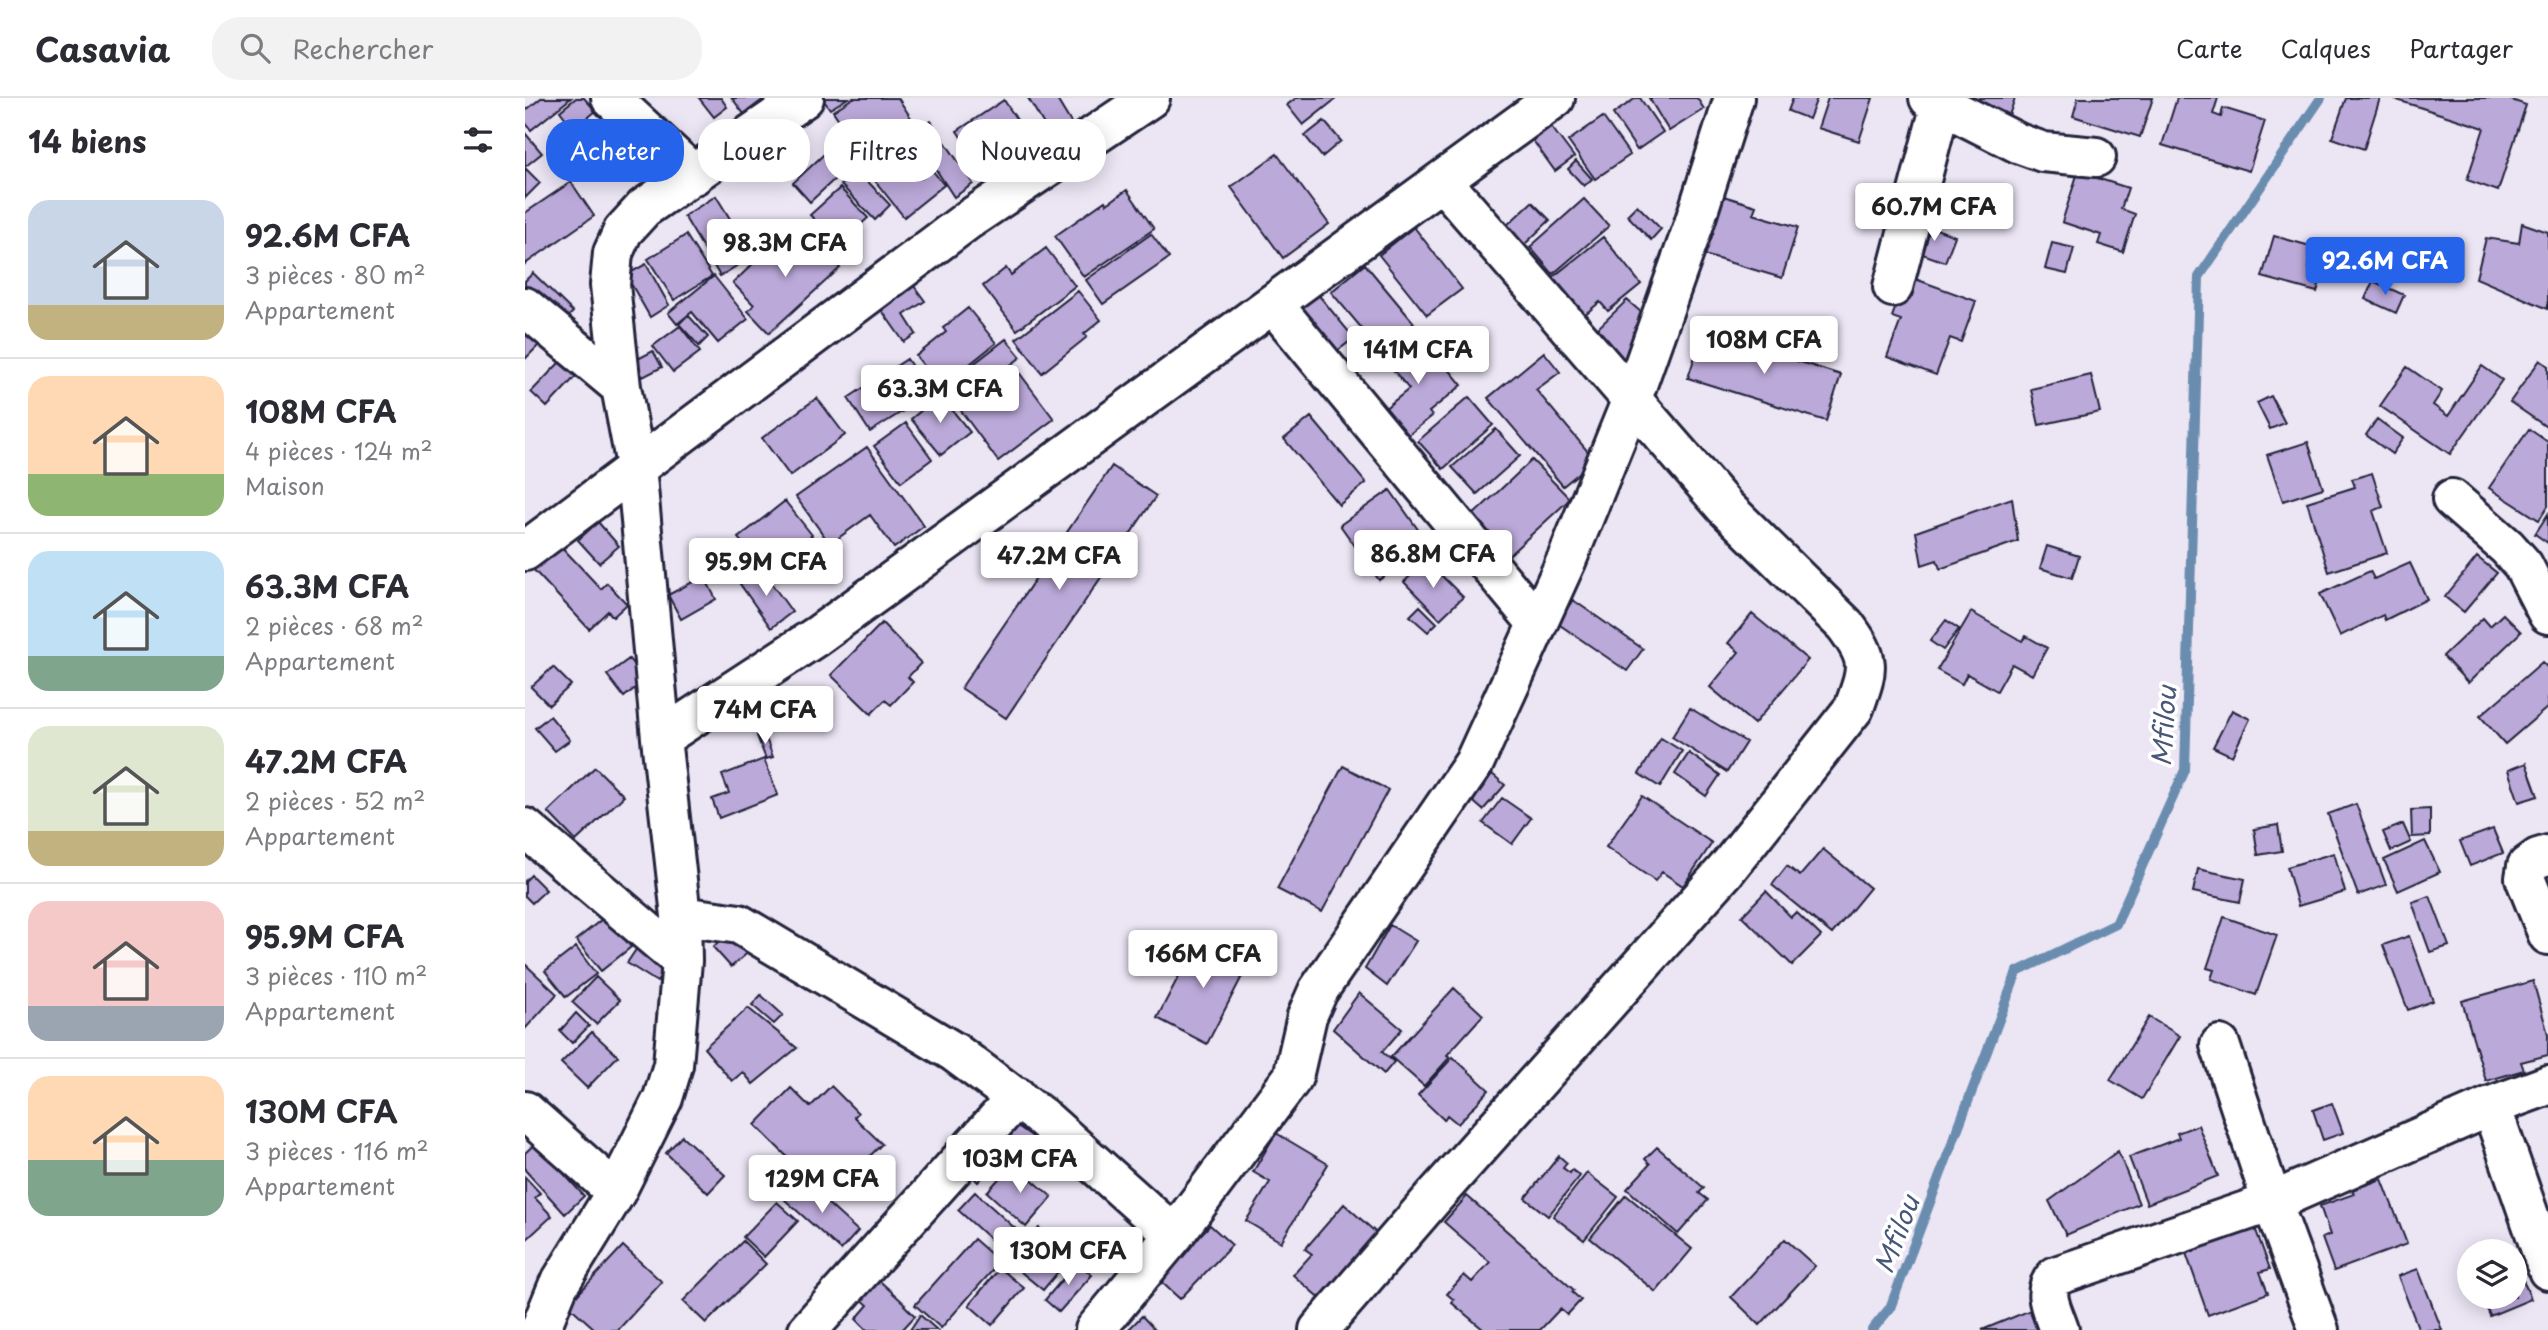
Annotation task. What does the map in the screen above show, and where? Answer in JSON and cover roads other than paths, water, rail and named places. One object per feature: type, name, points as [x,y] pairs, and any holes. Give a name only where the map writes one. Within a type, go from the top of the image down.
[{"type":"street","points":[[611,98],[694,175]]},
{"type":"street","points":[[540,1330],[558,1286],[616,1192],[663,1098],[673,1065],[682,961],[681,916],[661,738],[636,466],[621,387],[610,285],[613,253],[622,231],[644,208],[804,98]]},
{"type":"street","points":[[525,551],[968,220],[1150,98]]},
{"type":"street","points":[[661,738],[817,636],[1555,98]]},
{"type":"street","points":[[1094,1330],[1174,1234],[1293,1077],[1307,1016],[1318,991],[1474,763],[1567,559],[1632,398],[1693,228],[1734,98]]},
{"type":"street","points":[[1892,287],[1935,101],[2018,143],[2043,152],[2096,156]]},
{"type":"street","points":[[1319,1330],[1726,870],[1854,708],[1863,682],[1865,659],[1845,625],[1725,507],[1442,181]]},
{"type":"street","points":[[1273,304],[1538,624]]},
{"type":"street","points":[[525,307],[621,387]]},
{"type":"street","points":[[2452,499],[2507,547],[2523,565],[2548,614]]},
{"type":"street","points":[[525,828],[682,961]]},
{"type":"street","points":[[2548,855],[2527,866],[2525,878],[2548,935]]},
{"type":"street","points":[[681,916],[739,924],[954,1052],[1017,1097],[1174,1234]]},
{"type":"street","points":[[2220,1045],[2272,1202],[2319,1330]]},
{"type":"street","points":[[2059,1330],[2047,1293],[2049,1283],[2056,1276],[2272,1202],[2491,1106],[2548,1084]]},
{"type":"street","points":[[808,1330],[1017,1097]]},
{"type":"street","points":[[2491,1106],[2548,1270]]},
{"type":"street","points":[[525,1111],[616,1192]]},
{"type":"waterway","name":"Mfilou","points":[[1872,1330],[1890,1308],[2017,972],[2116,924],[2185,770],[2199,277],[2321,98]]}]
